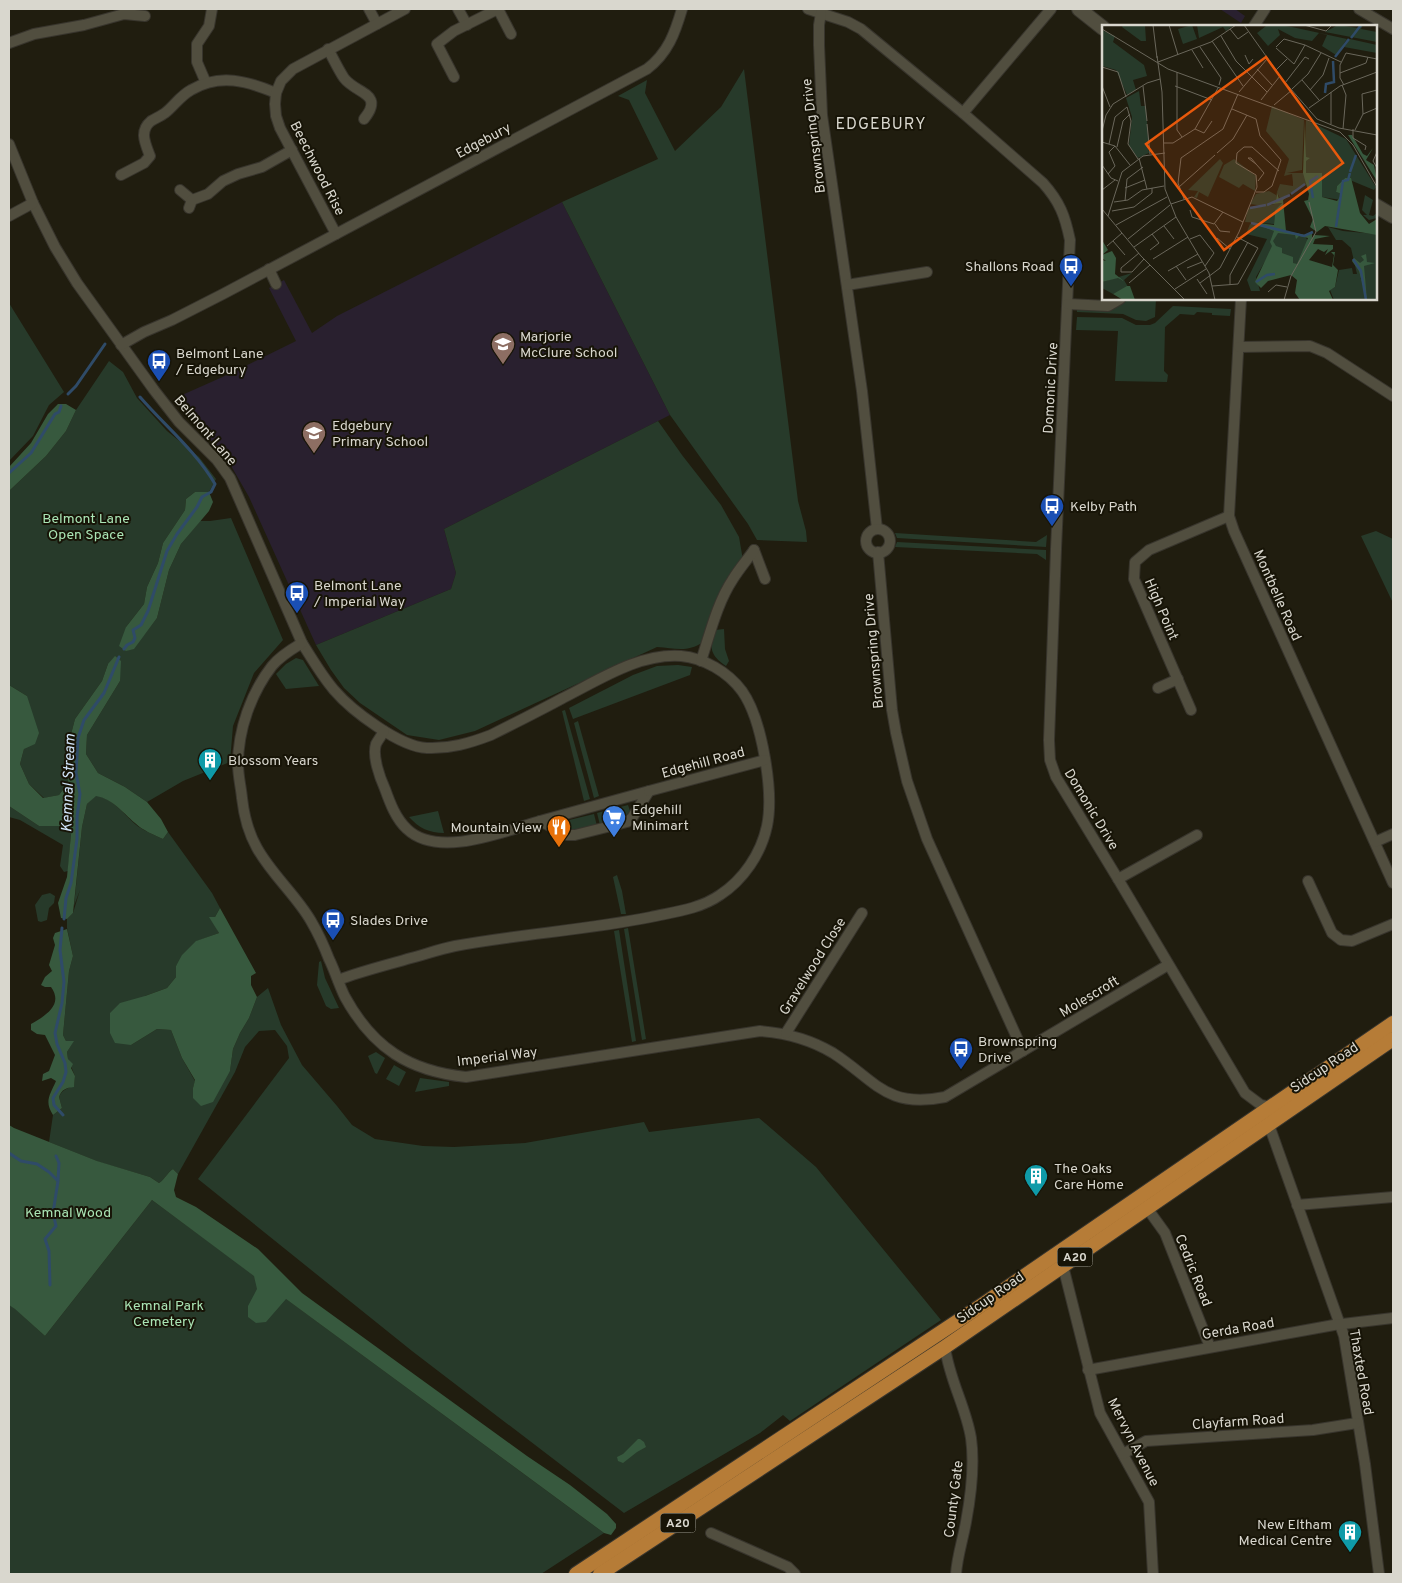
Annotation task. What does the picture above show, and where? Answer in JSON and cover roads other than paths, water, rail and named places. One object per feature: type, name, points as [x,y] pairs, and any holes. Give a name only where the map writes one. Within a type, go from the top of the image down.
[{"type":"highway","name":"Sidcup Road","points":[[576,1574],[990,1300],[1393,1023]]},
{"type":"highway","name":"Sidcup Road","points":[[600,1574],[945,1347],[1393,1039]]},
{"type":"main road","points":[[1079,9],[1102,27]]},
{"type":"main road","points":[[1377,207],[1393,216]]},
{"type":"street","points":[[206,83],[197,62],[197,44],[209,26],[212,9]]},
{"type":"street","points":[[369,9],[376,24]]},
{"type":"street","points":[[120,175],[144,163],[150,156],[143,135],[144,129],[190,90],[206,83],[236,80],[252,83],[276,93],[281,81],[293,69],[405,9]]},
{"type":"street","points":[[458,9],[467,24]]},
{"type":"street","points":[[454,77],[438,44],[454,31],[498,9],[512,34]]},
{"type":"street","name":"Edgebury","points":[[121,345],[336,234],[647,69],[668,47],[673,38],[682,9]]},
{"type":"street","name":"Domonic Drive","points":[[808,9],[848,22],[861,29],[1044,183],[1058,202],[1066,222],[1070,240],[1056,549],[1049,740],[1050,760],[1056,777],[1244,1093],[1261,1105],[1272,1107]]},
{"type":"street","points":[[963,113],[1051,9]]},
{"type":"street","points":[[1255,25],[1265,9]]},
{"type":"street","points":[[1359,9],[1393,29]]},
{"type":"street","name":"Brownspring Drive","points":[[821,13],[819,45],[822,115],[862,391],[877,529]]},
{"type":"street","points":[[9,43],[34,34],[84,25],[124,14],[145,16]]},
{"type":"street","points":[[328,49],[345,79],[367,95],[371,101],[371,110],[364,120]]},
{"type":"street","name":"Beechwood Rise","points":[[276,93],[275,104],[278,122],[336,234]]},
{"type":"street","name":"Belmont Lane","points":[[9,144],[33,203],[55,247],[77,283],[136,366],[180,422],[217,460],[230,478],[302,643]]},
{"type":"street","points":[[180,190],[190,204],[208,194],[222,181],[262,167],[292,150]]},
{"type":"street","points":[[9,216],[33,203]]},
{"type":"street","points":[[268,269],[276,284]]},
{"type":"street","points":[[847,284],[927,272]]},
{"type":"street","points":[[1068,304],[1108,306],[1118,300]]},
{"type":"street","name":"Montbelle Road","points":[[1241,300],[1229,516],[1234,531],[1393,883]]},
{"type":"street","points":[[1239,347],[1310,346],[1327,353],[1393,396]]},
{"type":"street","name":"High Point","points":[[1192,710],[1134,579],[1134,562],[1149,550],[1229,516]]},
{"type":"street","name":"Brownspring Drive","points":[[877,529],[884,530],[890,539],[885,550],[878,552],[871,550],[866,542],[867,535],[877,529]]},
{"type":"street","points":[[701,661],[723,597],[732,580],[754,550],[765,579]]},
{"type":"street","name":"Brownspring Drive","points":[[878,552],[892,710],[907,781],[927,839],[1023,1051]]},
{"type":"street","points":[[302,643],[316,666],[346,703],[384,731],[404,742],[425,748],[447,748],[471,743],[613,672],[645,660],[681,656],[701,661],[716,668],[742,690],[755,720],[765,760],[769,811],[763,841],[757,854],[738,880],[729,889],[707,902],[680,911],[621,923],[454,946],[338,980]]},
{"type":"street","name":"Imperial Way","points":[[302,643],[273,664],[255,692],[246,716],[238,764],[243,811],[255,843],[268,866],[300,903],[310,920],[328,956],[344,996],[372,1035],[397,1056],[417,1066],[448,1075],[466,1076],[760,1030],[786,1033],[809,1040],[834,1054],[874,1086],[902,1099],[918,1100],[944,1097],[1023,1051]]},
{"type":"street","points":[[1158,688],[1178,679]]},
{"type":"street","name":"Edgehill Road","points":[[384,731],[376,744],[375,754],[380,776],[399,820],[407,830],[417,837],[441,843],[486,836],[765,760]]},
{"type":"street","name":"Edgehill Road","points":[[540,821],[568,835],[575,836],[627,822],[632,818],[649,791]]},
{"type":"street","points":[[1375,842],[1393,834]]},
{"type":"street","points":[[1118,879],[1197,835]]},
{"type":"street","points":[[1308,881],[1332,933],[1340,940],[1352,941],[1393,924]]},
{"type":"street","name":"Gravelwood Close","points":[[786,1033],[862,913]]},
{"type":"street","name":"Molescroft","points":[[1023,1051],[1168,965]]},
{"type":"street","name":"Thaxted Road","points":[[1269,1125],[1344,1336],[1365,1464],[1379,1574]]},
{"type":"street","points":[[1297,1205],[1393,1197]]},
{"type":"street","name":"Cedric Road","points":[[1147,1208],[1164,1233],[1210,1347]]},
{"type":"street","name":"Mervyn Avenue","points":[[1063,1266],[1100,1413],[1149,1502],[1153,1574]]},
{"type":"street","name":"Gerda Road","points":[[1088,1370],[1340,1324],[1393,1318]]},
{"type":"street","name":"County Gate","points":[[945,1347],[949,1370],[965,1414],[971,1438],[971,1491],[956,1574]]},
{"type":"street","points":[[928,1358],[938,1360],[949,1370]]},
{"type":"street","name":"Clayfarm Road","points":[[1122,1454],[1146,1441],[1313,1430],[1357,1423]]},
{"type":"street","points":[[711,1533],[788,1567],[795,1574]]},
{"type":"waterway","points":[[68,394],[76,386],[105,344]]},
{"type":"waterway","name":"Kemnal Stream","points":[[124,649],[133,642],[135,638],[133,630],[141,625],[148,611],[167,551],[202,497],[211,492],[215,484],[189,449],[140,397]]},
{"type":"waterway","points":[[9,473],[31,453],[55,414],[59,412],[61,406]]},
{"type":"waterway","name":"Kemnal Stream","points":[[64,919],[77,839],[80,794],[76,773],[78,738],[84,720],[104,693],[119,657]]},
{"type":"waterway","name":"Kemnal Stream","points":[[62,928],[60,950],[64,982],[62,1003],[55,1033],[66,1072],[63,1082],[53,1098],[54,1105],[63,1115]]},
{"type":"waterway","points":[[9,1153],[21,1161],[37,1164],[58,1181],[53,1213],[56,1226],[45,1239],[49,1251],[50,1285]]},
{"type":"waterway","name":"Kemnal Stream","points":[[56,1156],[59,1163],[58,1180]]},
{"type":"place","name":"Shallons Road","points":[[1071,287]]},
{"type":"place","name":"Marjorie McClure School","points":[[503,365]]},
{"type":"place","name":"Belmont Lane / Edgebury","points":[[159,382]]},
{"type":"place","name":"Edgebury Primary School","points":[[314,454]]},
{"type":"place","name":"Kelby Path","points":[[1052,527]]},
{"type":"place","name":"Belmont Lane / Imperial Way","points":[[297,614]]},
{"type":"place","name":"Blossom Years","points":[[210,781]]},
{"type":"place","name":"Edgehill Minimart","points":[[614,838]]},
{"type":"place","name":"Mountain View","points":[[559,848]]},
{"type":"place","name":"Slades Drive","points":[[333,941]]},
{"type":"place","name":"Brownspring Drive","points":[[961,1070]]},
{"type":"place","name":"The Oaks Care Home","points":[[1036,1197]]},
{"type":"place","name":"New Eltham Medical Centre","points":[[1350,1553]]},
{"type":"district","name":"EDGEBURY","points":[[881,123]]},
{"type":"park label","name":"Belmont Lane Open Space","points":[[86,526]]},
{"type":"park label","name":"Kemnal Wood","points":[[68,1212]]},
{"type":"park label","name":"Kemnal Park Cemetery","points":[[164,1314]]}]
